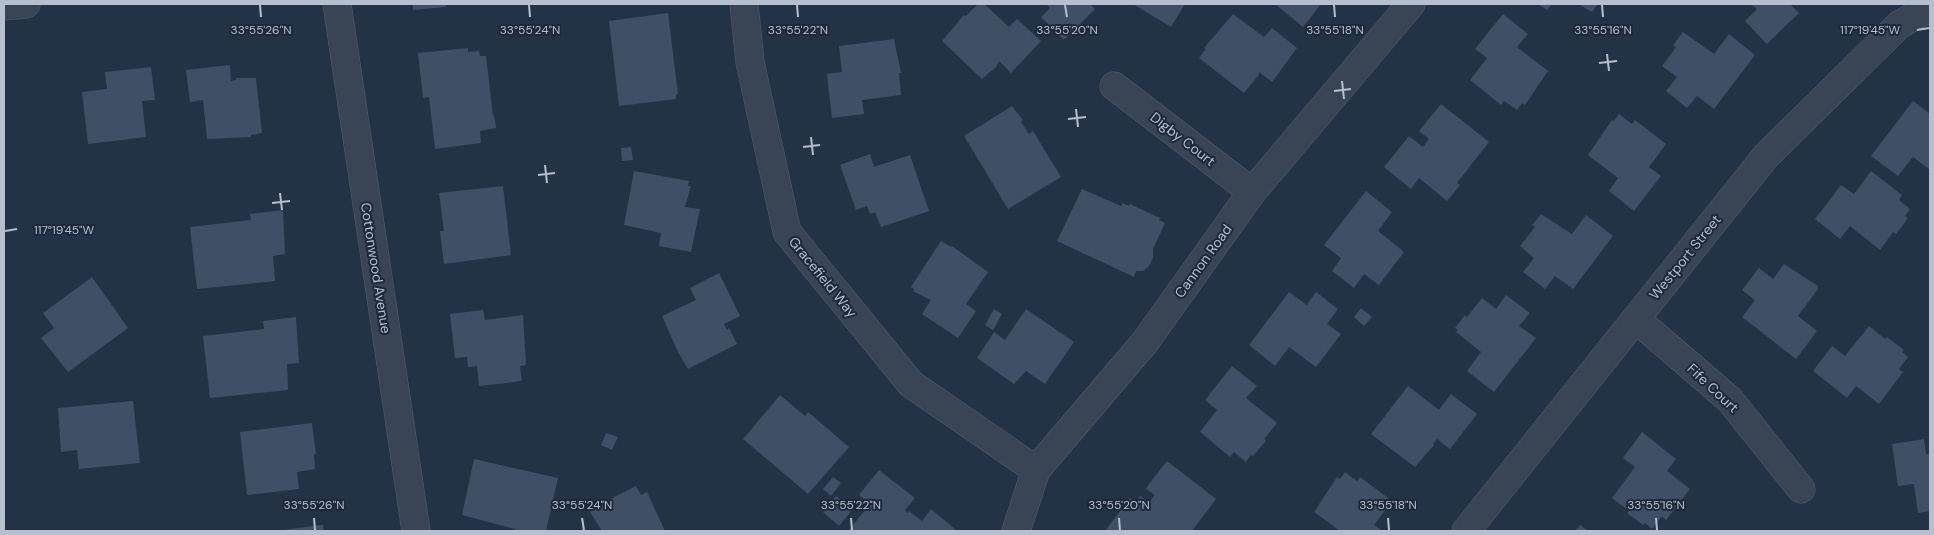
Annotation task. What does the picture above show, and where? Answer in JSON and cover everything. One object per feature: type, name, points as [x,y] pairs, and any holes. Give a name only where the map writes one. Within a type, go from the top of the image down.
[{"type":"street","points":[[4,6],[26,4]]},
{"type":"street","name":"Cottonwood Avenue","points":[[337,4],[416,531]]},
{"type":"street","name":"Gracefield Way","points":[[744,4],[750,62],[787,232],[911,384],[1036,470]]},
{"type":"street","name":"Cannon Road","points":[[1016,531],[1036,470],[1145,342],[1252,192],[1411,4]]},
{"type":"street","name":"Westport Street","points":[[1466,531],[1766,156],[1899,25],[1930,7]]},
{"type":"street","name":"Digby Court","points":[[1114,86],[1252,192]]},
{"type":"street","name":"Fife Court","points":[[1636,319],[1730,400],[1801,489]]},
{"type":"building","points":[[413,4],[445,4],[446,7],[413,10]]},
{"type":"building","points":[[978,4],[984,4],[1009,27],[1017,19],[1041,41],[1011,73],[999,61],[996,67],[982,79],[942,41],[964,15],[966,16]]},
{"type":"building","points":[[1046,4],[1090,4],[1095,9],[1064,40],[1041,17],[1050,8]]},
{"type":"building","points":[[1133,4],[1185,4],[1171,27]]},
{"type":"building","points":[[1275,4],[1321,4],[1303,27]]},
{"type":"building","points":[[1538,4],[1552,4],[1547,10]]},
{"type":"building","points":[[1578,4],[1598,4],[1592,12]]},
{"type":"building","points":[[1751,4],[1790,4],[1799,13],[1767,44],[1745,21],[1757,9]]},
{"type":"building","points":[[668,13],[678,94],[676,99],[619,106],[609,21]]},
{"type":"building","points":[[1233,14],[1264,37],[1272,28],[1297,48],[1272,82],[1259,72],[1259,75],[1244,93],[1199,58],[1206,49],[1204,48]]},
{"type":"building","points":[[1503,14],[1528,34],[1517,47],[1548,71],[1525,105],[1522,103],[1517,110],[1504,101],[1501,105],[1470,80],[1487,58],[1475,49]]},
{"type":"building","points":[[1683,32],[1714,54],[1729,34],[1755,55],[1714,109],[1697,96],[1687,108],[1666,91],[1677,77],[1662,66],[1676,47],[1673,45]]},
{"type":"building","points":[[894,39],[901,73],[899,73],[901,95],[862,100],[864,114],[832,118],[827,74],[842,72],[839,46]]},
{"type":"building","points":[[468,48],[468,52],[479,51],[480,56],[486,56],[496,128],[480,131],[481,143],[435,149],[429,97],[423,98],[418,53]]},
{"type":"building","points":[[230,65],[231,81],[236,80],[236,78],[256,78],[262,133],[251,135],[251,137],[207,139],[203,100],[190,102],[186,70]]},
{"type":"building","points":[[151,67],[155,100],[142,101],[146,137],[88,144],[82,92],[107,89],[105,72]]},
{"type":"building","points":[[1913,101],[1930,114],[1930,170],[1913,157],[1898,176],[1871,156]]},
{"type":"building","points":[[1441,104],[1489,142],[1457,183],[1460,185],[1447,201],[1419,178],[1411,189],[1384,167],[1409,136],[1423,147],[1429,139],[1419,131]]},
{"type":"building","points":[[1012,106],[1023,120],[1021,122],[1029,134],[1033,131],[1061,177],[1008,209],[964,136]]},
{"type":"building","points":[[1619,114],[1632,124],[1635,120],[1666,144],[1649,167],[1661,176],[1634,211],[1609,191],[1618,178],[1588,155],[1612,120],[1614,121]]},
{"type":"building","points":[[631,147],[633,160],[622,161],[621,148]]},
{"type":"building","points":[[870,154],[874,167],[910,155],[929,211],[881,227],[875,212],[870,214],[867,206],[856,210],[840,165]]},
{"type":"building","points":[[634,171],[689,181],[688,186],[691,186],[685,207],[700,209],[691,252],[659,246],[661,233],[624,225]]},
{"type":"building","points":[[1871,171],[1902,195],[1899,200],[1910,209],[1905,216],[1908,218],[1896,234],[1893,232],[1880,250],[1850,226],[1840,239],[1815,219],[1841,185],[1854,194]]},
{"type":"building","points":[[503,186],[511,255],[444,264],[440,231],[444,231],[439,193]]},
{"type":"building","points":[[1082,189],[1121,206],[1123,203],[1129,206],[1130,204],[1160,218],[1159,220],[1165,223],[1153,249],[1153,258],[1149,266],[1143,271],[1136,271],[1134,277],[1057,241]]},
{"type":"building","points":[[1366,191],[1392,212],[1378,231],[1404,252],[1379,285],[1364,274],[1354,288],[1332,271],[1341,258],[1324,245]]},
{"type":"building","points":[[283,210],[285,254],[273,256],[275,281],[197,289],[190,227],[251,220],[250,214]]},
{"type":"building","points":[[1541,214],[1572,234],[1586,215],[1613,236],[1573,289],[1555,276],[1545,289],[1523,272],[1534,258],[1520,246],[1535,227],[1532,225]]},
{"type":"building","points":[[941,241],[952,246],[988,272],[966,304],[976,311],[958,338],[922,314],[931,300],[913,291],[914,289],[911,287]]},
{"type":"building","points":[[1784,264],[1818,286],[1818,289],[1798,316],[1817,331],[1796,359],[1742,317],[1755,300],[1742,290],[1759,268],[1773,279]]},
{"type":"building","points":[[719,273],[740,316],[724,324],[727,330],[729,328],[737,344],[688,369],[662,316],[696,300],[690,288]]},
{"type":"building","points":[[92,277],[128,328],[68,372],[41,338],[54,328],[43,313]]},
{"type":"building","points":[[1289,292],[1307,305],[1316,292],[1338,309],[1327,324],[1341,334],[1316,367],[1289,347],[1275,366],[1249,345]]},
{"type":"building","points":[[1506,295],[1530,313],[1519,326],[1536,338],[1494,392],[1467,371],[1481,352],[1456,332],[1458,330],[1455,328],[1465,315],[1467,317],[1482,298],[1496,309]]},
{"type":"building","points":[[1361,308],[1372,317],[1364,326],[1354,317]]},
{"type":"building","points":[[994,309],[1002,314],[993,330],[985,325]]},
{"type":"building","points":[[1026,309],[1074,342],[1045,384],[1026,371],[1014,384],[977,358],[994,332],[1005,340]]},
{"type":"building","points":[[483,310],[485,320],[523,315],[526,365],[520,366],[522,381],[479,386],[477,366],[468,367],[467,357],[455,358],[450,314]]},
{"type":"building","points":[[296,317],[299,363],[287,364],[288,390],[210,398],[203,336],[264,329],[263,321]]},
{"type":"building","points":[[1869,326],[1885,339],[1887,337],[1904,350],[1902,352],[1908,357],[1899,369],[1903,372],[1879,404],[1856,386],[1847,398],[1813,371],[1832,346],[1845,356]]},
{"type":"building","points":[[1232,366],[1257,386],[1246,398],[1277,423],[1264,439],[1266,441],[1246,462],[1234,452],[1230,457],[1200,432],[1217,410],[1205,400]]},
{"type":"building","points":[[1408,386],[1439,410],[1451,394],[1477,414],[1450,449],[1437,439],[1415,467],[1371,434]]},
{"type":"building","points":[[780,395],[805,416],[808,412],[849,447],[808,494],[743,439]]},
{"type":"building","points":[[133,401],[140,463],[79,469],[77,450],[61,452],[58,408]]},
{"type":"building","points":[[312,423],[316,454],[314,454],[315,469],[297,472],[299,489],[247,495],[240,432]]},
{"type":"building","points":[[1642,432],[1676,459],[1667,471],[1690,489],[1666,520],[1662,516],[1652,529],[1627,513],[1629,511],[1612,498],[1635,467],[1623,458]]},
{"type":"building","points":[[606,433],[618,437],[612,450],[601,445]]},
{"type":"building","points":[[1924,439],[1926,454],[1930,454],[1930,511],[1918,513],[1914,484],[1898,486],[1892,444]]},
{"type":"building","points":[[474,459],[558,478],[546,531],[514,531],[515,529],[462,515]]},
{"type":"building","points":[[1167,461],[1216,499],[1192,531],[1105,531],[1130,498],[1135,502],[1140,496],[1149,502],[1155,495],[1146,489]]},
{"type":"building","points":[[879,470],[915,498],[905,510],[908,513],[909,511],[922,521],[931,509],[955,529],[953,531],[848,531],[870,504],[859,495]]},
{"type":"building","points":[[1345,472],[1357,481],[1360,477],[1392,501],[1374,525],[1383,531],[1340,531],[1314,512],[1337,477],[1340,479]]},
{"type":"building","points":[[833,477],[841,483],[831,496],[823,489]]},
{"type":"building","points":[[636,486],[641,495],[647,492],[665,531],[602,531],[590,512],[591,509]]},
{"type":"building","points":[[836,496],[853,509],[839,526],[823,512]]},
{"type":"building","points":[[323,525],[324,531],[277,531]]},
{"type":"building","points":[[1580,525],[1588,531],[1575,531]]}]
